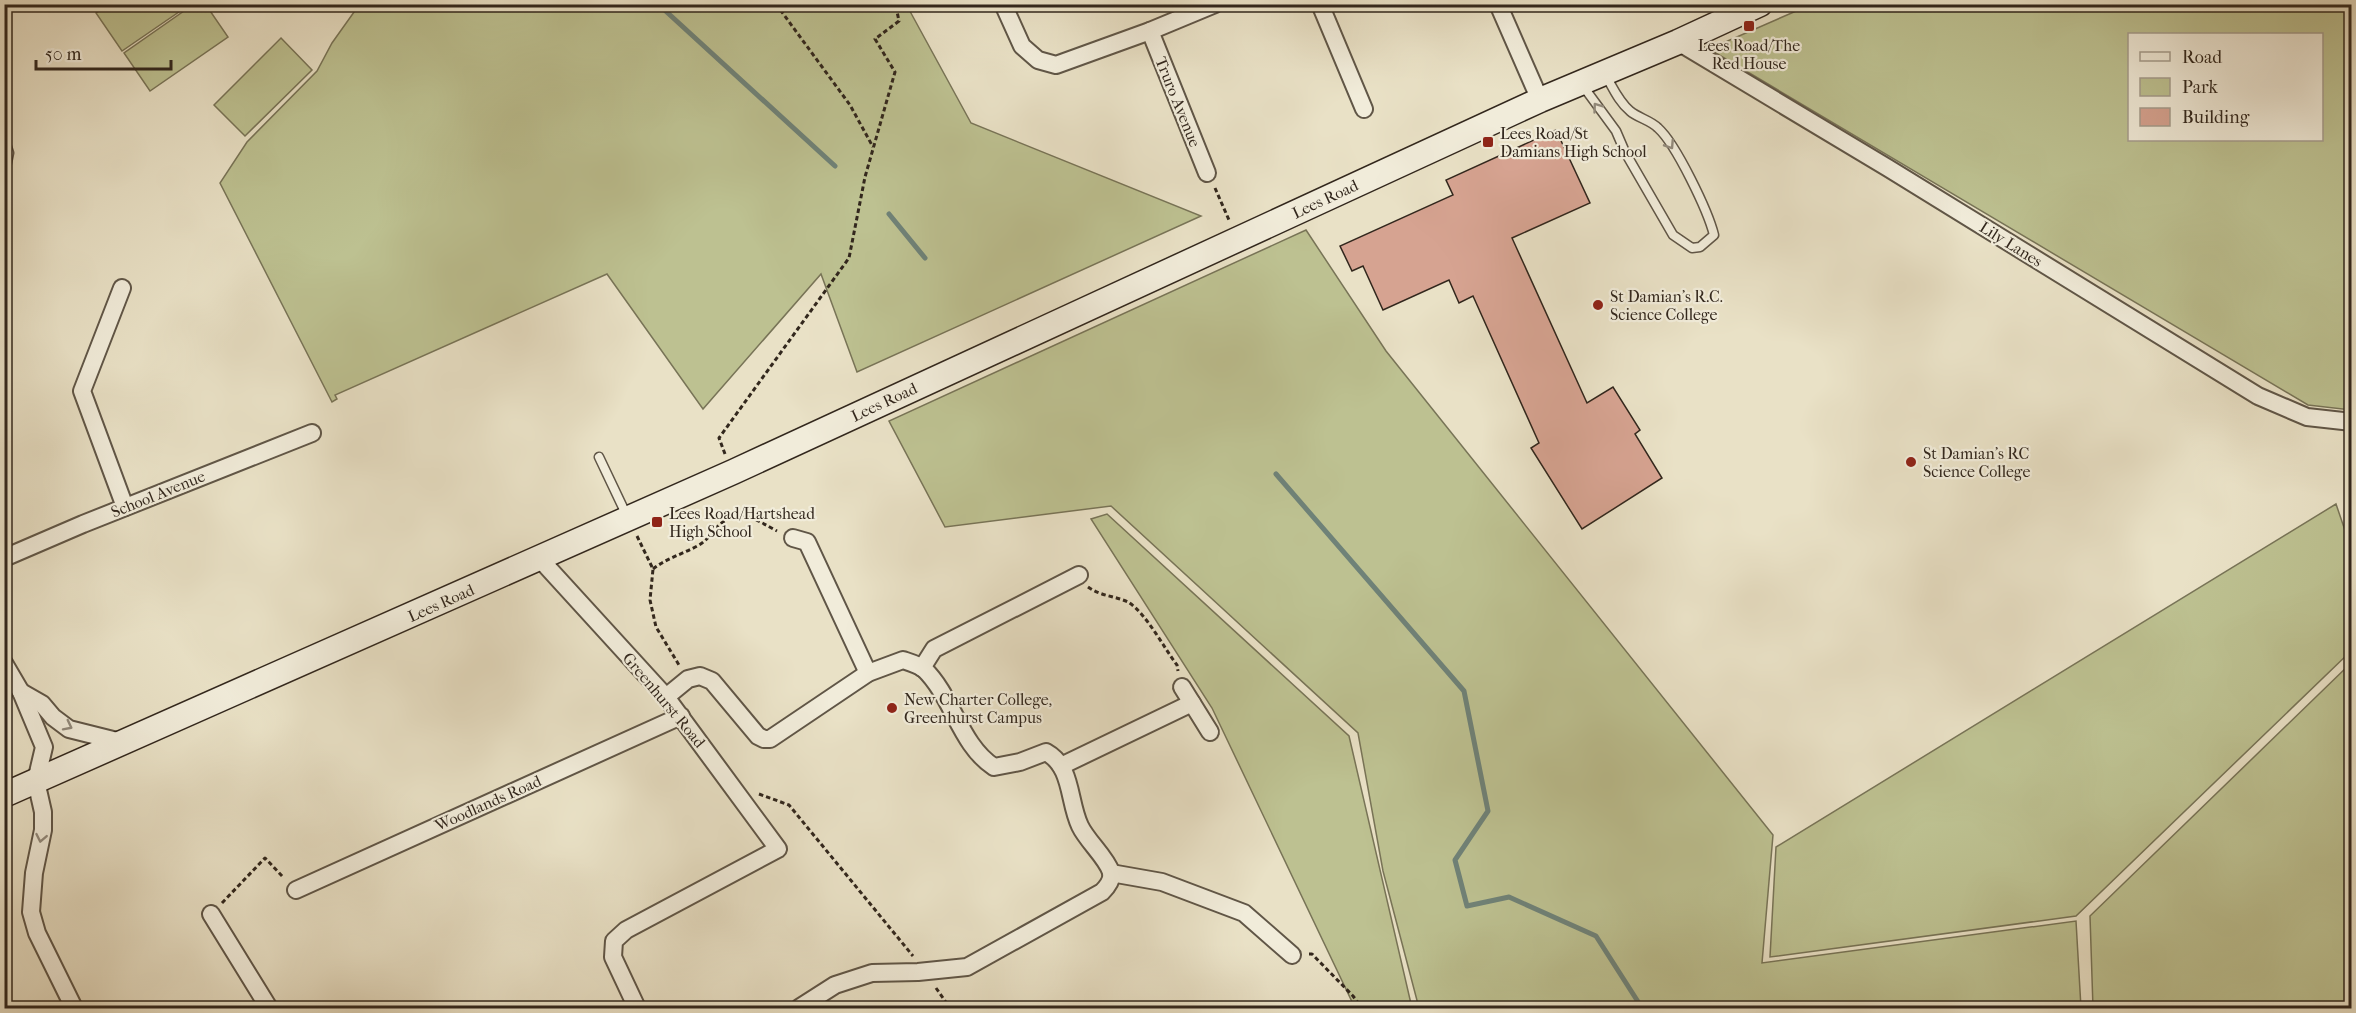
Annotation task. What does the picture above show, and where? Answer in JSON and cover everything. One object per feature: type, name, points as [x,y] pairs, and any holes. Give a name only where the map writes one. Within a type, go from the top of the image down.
[{"type":"main road","name":"Lees Road","points":[[4,795],[540,559],[1540,100],[1678,42],[1760,4]]},
{"type":"street","points":[[1003,4],[1022,46],[1038,60],[1056,64],[1150,31],[1215,4]]},
{"type":"street","points":[[1320,4],[1364,109]]},
{"type":"street","points":[[1498,4],[1540,100]]},
{"type":"street","name":"Truro Avenue","points":[[1150,31],[1207,172]]},
{"type":"street","name":"Lily Lanes","points":[[1678,42],[1888,168],[2258,396],[2307,417],[2352,422]]},
{"type":"street","points":[[122,288],[82,391],[125,507]]},
{"type":"street","name":"School Avenue","points":[[4,558],[312,433]]},
{"type":"street","points":[[793,538],[807,542],[868,673]]},
{"type":"street","name":"Greenhurst Road","points":[[540,559],[666,697],[778,849],[626,930],[614,941],[613,957],[638,1008]]},
{"type":"street","points":[[922,668],[934,649],[1079,575]]},
{"type":"street","points":[[666,697],[688,679],[700,676],[712,681],[758,736],[770,739],[868,673],[903,660],[922,668],[938,687],[980,758],[994,767],[1020,762],[1046,752],[1057,758],[1066,777],[1080,825],[1111,873],[1110,882],[1102,892],[967,967],[872,973],[835,985],[799,1008]]},
{"type":"street","points":[[4,663],[21,692],[44,747],[36,781],[43,812],[43,830],[34,873],[31,912],[37,933],[74,1008]]},
{"type":"street","points":[[1182,687],[1210,732]]},
{"type":"street","points":[[21,692],[42,704],[53,717],[69,729],[125,743]]},
{"type":"street","points":[[1061,766],[1192,703]]},
{"type":"street","name":"Woodlands Road","points":[[296,890],[681,716]]},
{"type":"street","points":[[1111,873],[1162,882],[1244,913],[1292,955]]},
{"type":"street","points":[[211,914],[269,1008]]},
{"type":"lane","points":[[1581,83],[1616,131],[1625,152],[1673,235],[1692,248],[1700,247],[1714,235],[1710,217],[1699,195],[1673,148],[1658,128],[1628,109],[1604,73]]},
{"type":"lane","points":[[4,138],[9,153],[4,177]]},
{"type":"lane","points":[[598,457],[628,519]]},
{"type":"path","points":[[776,4],[850,105],[873,147]]},
{"type":"path","points":[[733,472],[719,438],[849,258],[873,147],[895,72],[875,39],[899,21],[896,7],[902,4]]},
{"type":"path","points":[[1216,192],[1225,210]]},
{"type":"path","points":[[653,569],[663,561],[699,545],[723,523],[739,516],[754,517],[793,538]]},
{"type":"path","points":[[628,519],[653,569],[650,600],[656,627],[664,644],[688,679]]},
{"type":"path","points":[[1079,575],[1090,589],[1128,603],[1144,618],[1177,665],[1182,687]]},
{"type":"path","points":[[757,793],[789,806],[926,971],[950,1008]]},
{"type":"path","points":[[211,914],[266,858],[296,890]]},
{"type":"path","points":[[1292,955],[1312,954],[1362,1008]]},
{"type":"green space","points":[[194,4],[206,5],[228,37],[150,91],[124,53]]},
{"type":"green space","points":[[906,4],[971,123],[1201,216],[857,372],[821,274],[703,409],[607,274],[335,395],[337,399],[332,402],[220,183],[247,142],[317,71],[332,43],[359,5]]},
{"type":"green space","points":[[108,5],[189,5],[122,51],[96,13]]},
{"type":"green space","points":[[1810,5],[2351,5],[2351,410],[2308,405],[1709,49]]},
{"type":"green space","points":[[281,38],[312,70],[245,136],[214,105]]},
{"type":"green space","points":[[1306,230],[1386,351],[1773,835],[1762,963],[2076,921],[2081,1008],[1419,1008],[1383,871],[1358,733],[1111,506],[945,527],[889,421]]},
{"type":"green space","points":[[2336,504],[2351,548],[2351,651],[2076,916],[1770,957],[1776,847]]},
{"type":"green space","points":[[1107,514],[1349,736],[1412,1008],[1355,1008],[1212,708],[1091,519]]},
{"type":"green space","points":[[2351,663],[2351,1008],[2093,1008],[2090,916]]},
{"type":"building","points":[[1556,130],[1590,203],[1512,238],[1587,403],[1613,387],[1640,430],[1635,434],[1662,478],[1582,529],[1531,448],[1539,443],[1473,296],[1459,303],[1449,280],[1383,310],[1363,266],[1352,271],[1340,246],[1453,195],[1446,180]]},
{"type":"waterway","points":[[658,4],[835,166]]},
{"type":"waterway","points":[[889,214],[925,258]]},
{"type":"waterway","points":[[1276,474],[1464,691],[1488,811],[1455,860],[1467,906],[1509,897],[1596,936],[1642,1008]]},
{"type":"place","name":"Lees Road/The Red House","points":[[1749,26]]},
{"type":"place","name":"Lees Road/St Damians High School","points":[[1488,142]]},
{"type":"place","name":"St Damian's R.C. Science College","points":[[1598,305]]},
{"type":"place","name":"St Damian's RC Science College","points":[[1911,462]]},
{"type":"place","name":"Lees Road/Hartshead High School","points":[[657,522]]},
{"type":"place","name":"New Charter College, Greenhurst Campus","points":[[892,708]]}]
